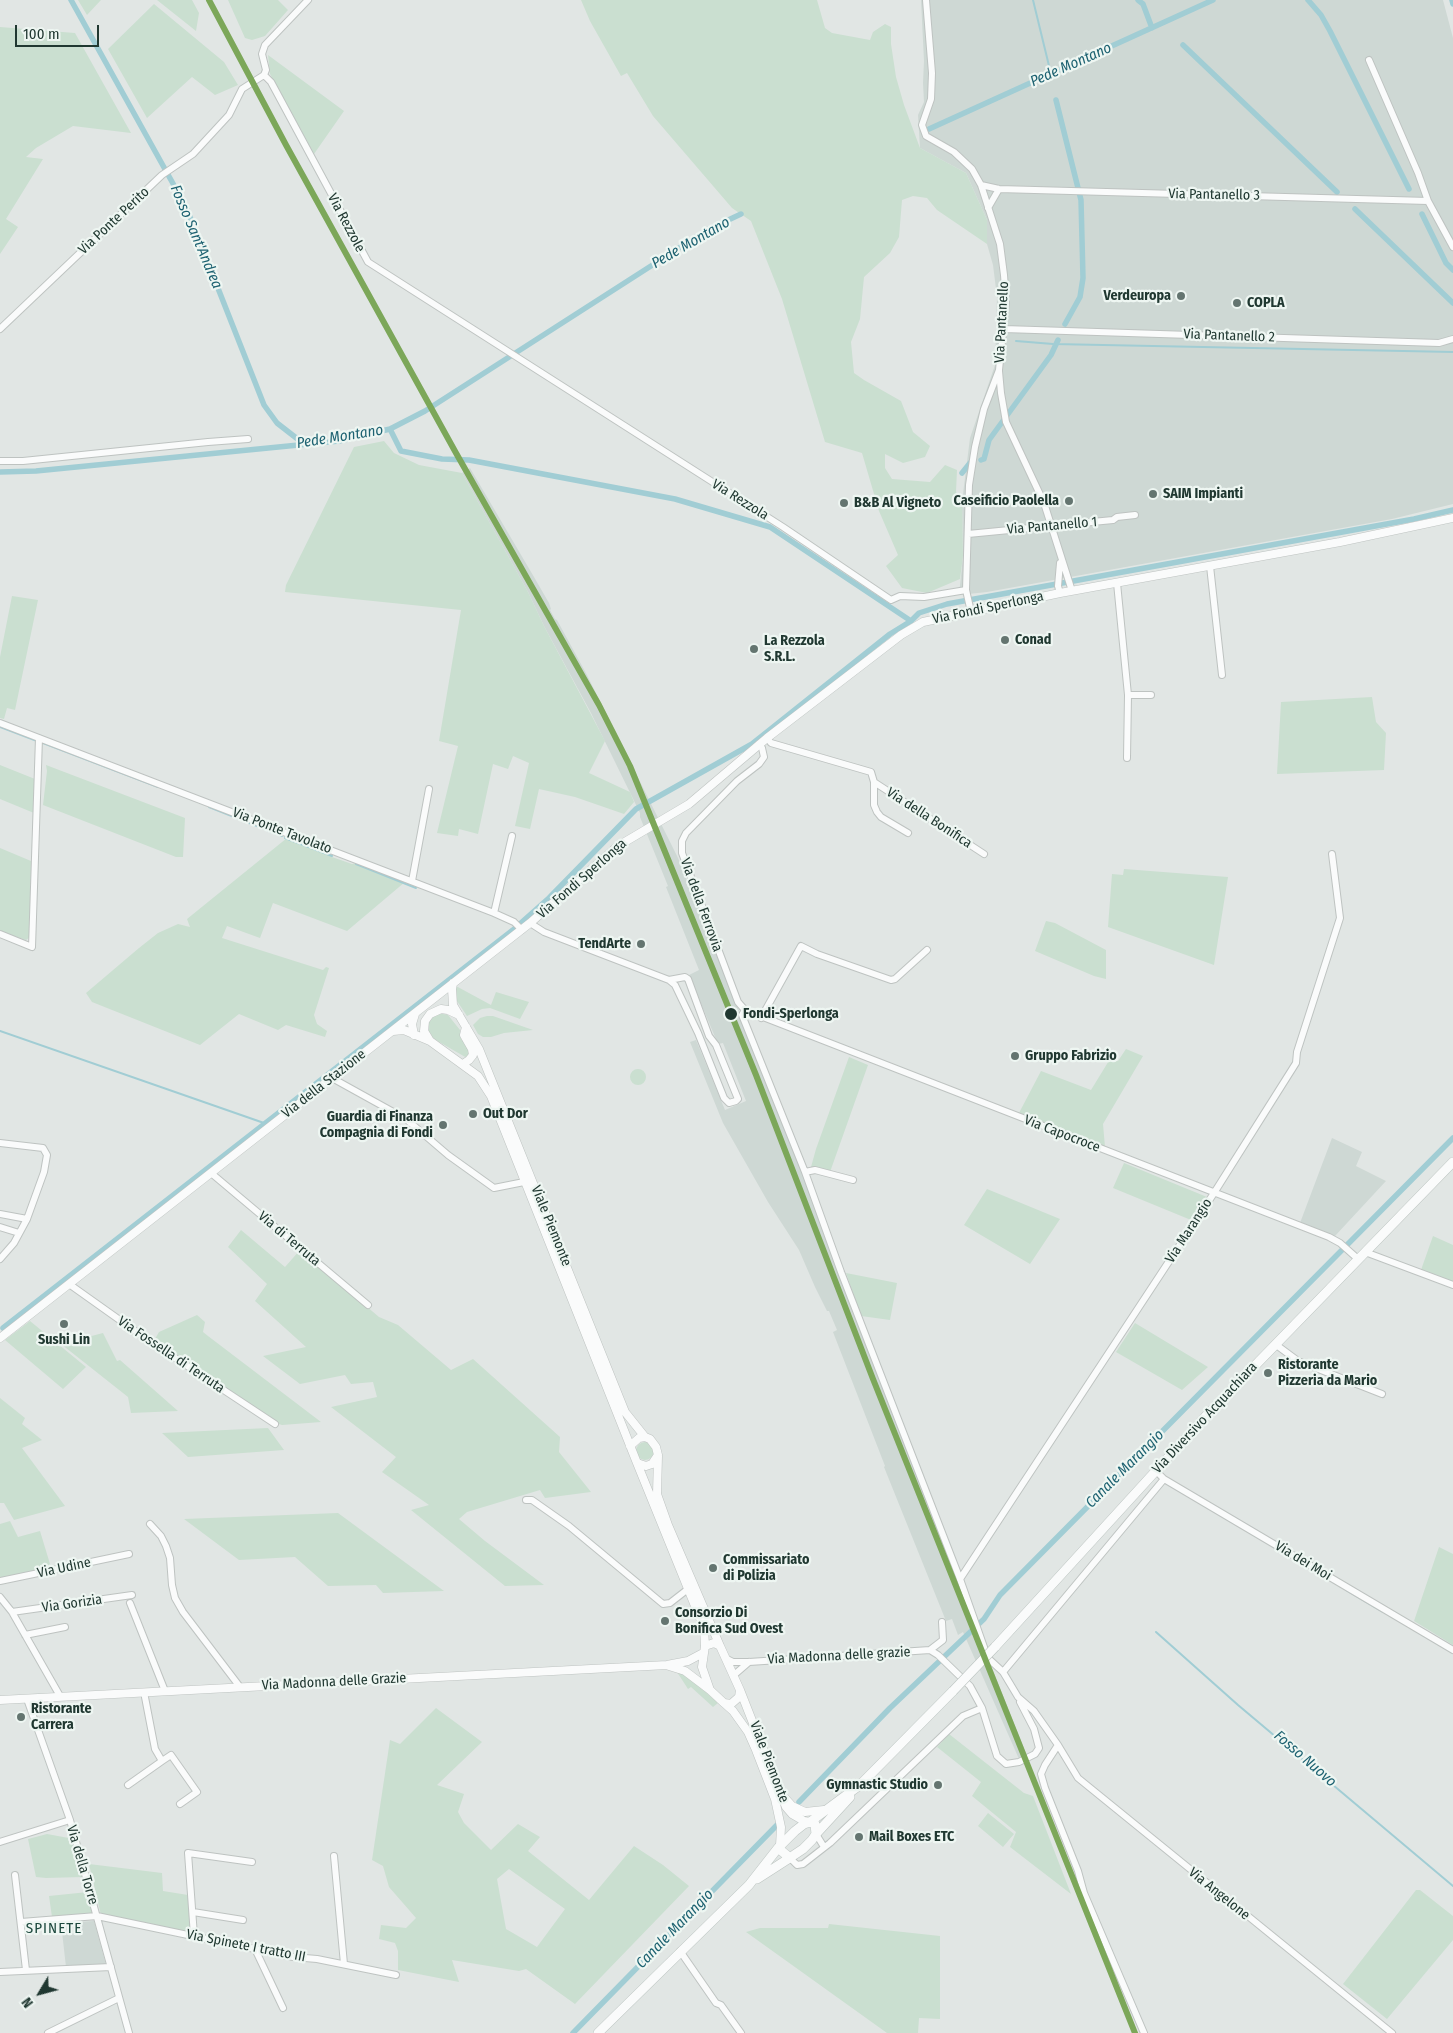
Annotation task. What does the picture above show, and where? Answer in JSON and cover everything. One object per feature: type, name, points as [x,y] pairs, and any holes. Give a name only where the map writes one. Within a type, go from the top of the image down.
[{"type":"main road","name":"Via Diversivo Acquachiara","points":[[860,1785],[995,1647],[1155,1470],[1356,1257],[1366,1252],[1453,1162]]},
{"type":"main road","points":[[598,2033],[749,1885],[794,1831],[810,1822],[860,1785]]},
{"type":"main road","points":[[749,1885],[802,1848],[837,1813],[860,1785]]},
{"type":"main road","points":[[810,1822],[815,1824],[816,1834]]},
{"type":"main road","points":[[779,1847],[790,1858]]},
{"type":"street","points":[[264,75],[266,70],[262,54],[265,45],[308,0]]},
{"type":"street","name":"Via Pantanello","points":[[926,0],[932,73],[931,99],[922,125],[926,136],[954,152],[972,169],[981,185],[1000,244],[1006,302],[999,370],[984,409],[975,447],[969,486],[967,592],[971,609]]},
{"type":"street","points":[[1368,60],[1418,173],[1428,201],[1453,247]]},
{"type":"street","name":"Via Ponte Perito","points":[[0,328],[162,175],[193,154],[229,115],[242,89],[264,75]]},
{"type":"street","name":"Via Rezzole","points":[[264,75],[271,82],[368,262],[522,362]]},
{"type":"street","name":"Via Pantanello 3","points":[[981,185],[999,190],[1428,201]]},
{"type":"street","points":[[988,208],[999,190]]},
{"type":"street","name":"Via Pantanello 2","points":[[1004,329],[1439,344],[1453,339]]},
{"type":"street","name":"Via Rezzola","points":[[522,362],[783,527],[891,600],[900,596],[924,597],[967,592]]},
{"type":"street","points":[[999,370],[1006,422],[1044,503],[1060,559],[1071,589]]},
{"type":"street","points":[[0,461],[23,461],[248,440]]},
{"type":"street","name":"Via Pantanello 1","points":[[968,534],[1113,520],[1135,515]]},
{"type":"street","name":"Via Fondi Sperlonga","points":[[530,923],[618,846],[689,804],[759,744],[901,635],[923,622],[971,609],[1059,590],[1117,583],[1453,518]]},
{"type":"street","points":[[1059,590],[1060,559]]},
{"type":"street","points":[[1210,566],[1222,675]]},
{"type":"street","points":[[1117,583],[1128,694],[1127,758]]},
{"type":"street","points":[[1128,694],[1151,695]]},
{"type":"street","name":"Via Ponte Tavolato","points":[[0,723],[494,913],[518,926]]},
{"type":"street","points":[[0,934],[32,947],[39,738]]},
{"type":"street","name":"Via della Bonifica","points":[[767,738],[771,743],[871,772],[874,782],[984,854]]},
{"type":"street","name":"Via della Ferrovia","points":[[759,744],[764,757],[759,764],[737,781],[686,833],[682,842],[682,853],[738,1002],[745,1010],[742,1014],[805,1172],[841,1272],[990,1660],[1003,1672],[1034,1729],[1039,1742],[1036,1754],[1028,1759],[1006,1764],[997,1756],[982,1708]]},
{"type":"street","points":[[874,782],[874,805],[877,812],[908,833]]},
{"type":"street","points":[[412,881],[429,789]]},
{"type":"street","points":[[494,913],[512,836]]},
{"type":"street","name":"Via Marangio","points":[[960,1579],[1214,1193],[1296,1063],[1340,918],[1332,854]]},
{"type":"street","points":[[530,923],[544,932],[669,980],[675,986],[689,1014],[724,1098],[729,1103],[736,1102],[738,1099],[720,1054],[710,1037],[688,979],[685,977],[669,980]]},
{"type":"street","name":"Via della Stazione","points":[[0,1338],[415,1014],[518,926],[530,923]]},
{"type":"street","points":[[761,1018],[801,946],[817,954],[892,980],[927,950]]},
{"type":"street","points":[[436,997],[453,1005],[453,983]]},
{"type":"street","name":"Viale Piemonte","points":[[453,1005],[479,1049],[625,1412],[644,1437],[650,1439],[656,1447],[658,1455],[657,1494],[668,1525],[734,1675],[786,1807],[792,1814],[804,1821],[810,1822]]},
{"type":"street","points":[[430,1041],[424,1031],[425,1021],[430,1014],[441,1009],[459,1015]]},
{"type":"street","points":[[689,1014],[699,1010]]},
{"type":"street","name":"Via Capocroce","points":[[745,1010],[761,1018],[1340,1243],[1356,1257]]},
{"type":"street","points":[[414,1035],[412,1024],[415,1014]]},
{"type":"street","points":[[463,1064],[473,1055],[472,1049],[464,1035],[466,1027]]},
{"type":"street","name":"Viale Piemonte","points":[[393,1031],[404,1030],[430,1041],[478,1076],[491,1096],[704,1628],[702,1667],[710,1690],[733,1711],[748,1732],[760,1758],[775,1799],[780,1827],[779,1847]]},
{"type":"street","points":[[701,1042],[710,1037]]},
{"type":"street","points":[[332,1078],[406,1119],[448,1156],[494,1188],[524,1182]]},
{"type":"street","points":[[0,1143],[44,1148],[47,1155],[44,1172],[27,1219],[14,1243],[0,1259]]},
{"type":"street","points":[[805,1172],[815,1170],[853,1180]]},
{"type":"street","name":"Via di Terruta","points":[[211,1173],[368,1304]]},
{"type":"street","points":[[0,1214],[27,1219]]},
{"type":"street","points":[[0,1227],[19,1233]]},
{"type":"street","points":[[1366,1252],[1453,1286]]},
{"type":"street","name":"Via Fossella di Terruta","points":[[69,1284],[145,1338],[275,1424]]},
{"type":"street","points":[[1275,1344],[1298,1361],[1382,1394]]},
{"type":"street","points":[[630,1446],[639,1438],[644,1437]]},
{"type":"street","points":[[638,1463],[646,1466],[652,1464],[658,1455]]},
{"type":"street","name":"Via dei Moi","points":[[1155,1470],[1164,1479],[1453,1650]]},
{"type":"street","points":[[1003,1672],[1164,1479]]},
{"type":"street","points":[[526,1500],[532,1500],[569,1526],[663,1604],[670,1603],[688,1589]]},
{"type":"street","points":[[150,1524],[161,1536],[166,1546],[170,1558],[175,1598],[183,1612],[240,1687]]},
{"type":"street","name":"Via Udine","points":[[0,1582],[129,1554]]},
{"type":"street","name":"Via Gorizia","points":[[12,1612],[132,1595]]},
{"type":"street","points":[[0,1597],[12,1612],[60,1696]]},
{"type":"street","points":[[130,1604],[165,1691]]},
{"type":"street","name":"Via Madonna delle grazie","points":[[727,1659],[733,1662],[749,1662],[930,1650],[943,1640],[942,1622]]},
{"type":"street","points":[[25,1635],[64,1627]]},
{"type":"street","points":[[704,1649],[714,1643],[720,1646]]},
{"type":"street","name":"Via Madonna delle Grazie","points":[[0,1700],[667,1665],[688,1661],[704,1649]]},
{"type":"street","name":"Via Madonna delle grazie","points":[[930,1650],[938,1655],[970,1686],[982,1708]]},
{"type":"street","name":"Via Madonna delle grazie","points":[[734,1675],[749,1662]]},
{"type":"street","points":[[667,1665],[685,1672],[710,1690]]},
{"type":"street","points":[[724,1703],[731,1704],[736,1701],[740,1690]]},
{"type":"street","points":[[144,1692],[155,1749],[162,1761]]},
{"type":"street","name":"Via della Ferrovia","points":[[1018,1697],[1034,1711],[1058,1745]]},
{"type":"street","name":"Via della Torre","points":[[27,1698],[70,1820],[129,2033]]},
{"type":"street","points":[[790,1858],[797,1866],[803,1864],[824,1847],[963,1716],[982,1708]]},
{"type":"street","points":[[1058,1745],[1044,1765],[1041,1774],[1045,1788],[1078,1871],[1084,1893],[1144,2033]]},
{"type":"street","name":"Via Angelone","points":[[1058,1745],[1078,1778],[1392,2033]]},
{"type":"street","points":[[128,1785],[171,1755],[197,1792],[180,1804]]},
{"type":"street","points":[[780,1792],[792,1806],[799,1810],[817,1812],[826,1810]]},
{"type":"street","points":[[0,1842],[70,1820]]},
{"type":"street","points":[[816,1834],[824,1847]]},
{"type":"street","points":[[194,1936],[188,1853],[252,1862]]},
{"type":"street","points":[[334,1856],[344,1964]]},
{"type":"street","points":[[15,1875],[26,1970]]},
{"type":"street","points":[[193,1912],[243,1920]]},
{"type":"street","name":"Via Spinete I tratto III","points":[[21,1922],[97,1916],[255,1949],[396,1975]]},
{"type":"street","points":[[255,1949],[283,2008]]},
{"type":"street","points":[[680,1951],[716,2003],[721,2005],[741,2033]]},
{"type":"street","points":[[0,1972],[110,1968]]},
{"type":"street","points":[[48,2033],[119,1998]]},
{"type":"shaded area","points":[[921,0],[1443,0],[1453,38],[1453,504],[1392,519],[987,592],[959,595],[963,556],[962,502],[970,438],[995,365],[997,297],[993,265],[987,244],[987,220],[966,173],[920,148],[918,115],[924,102]]},
{"type":"shaded area","points":[[470,468],[549,603],[550,610],[587,675],[678,858],[789,1136],[1027,1756],[1019,1759],[963,1632],[958,1635],[952,1619],[946,1621],[884,1467],[833,1332],[837,1330],[829,1311],[827,1311],[815,1287],[799,1250],[768,1202],[723,1123],[690,1042],[696,1040],[725,1110],[746,1101],[723,1043],[718,1044],[689,975],[699,970],[666,887],[668,886],[640,813],[528,592],[462,473]]},
{"type":"shaded area","points":[[1332,1138],[1362,1152],[1356,1166],[1386,1181],[1335,1236],[1300,1223]]},
{"type":"shaded area","points":[[94,1921],[106,1965],[66,1967],[61,1923]]},
{"type":"green space","points":[[78,0],[101,0],[87,15]]},
{"type":"green space","points":[[157,0],[192,0],[199,13],[196,31]]},
{"type":"green space","points":[[228,0],[278,0],[288,10],[265,36],[252,40],[245,38]]},
{"type":"green space","points":[[581,0],[817,0],[825,28],[832,33],[870,40],[873,32],[885,24],[891,27],[891,44],[896,77],[920,148],[966,173],[987,220],[987,244],[937,210],[927,198],[913,196],[902,200],[899,237],[890,253],[864,277],[860,319],[851,342],[854,373],[901,401],[913,432],[930,446],[925,457],[903,463],[885,454],[885,468],[892,479],[930,482],[945,465],[957,470],[956,492],[962,502],[963,556],[960,579],[927,593],[902,588],[886,566],[898,555],[879,511],[862,453],[825,442],[782,299],[751,221],[732,208],[653,116],[627,73],[621,76],[590,21]]},
{"type":"green space","points":[[154,4],[224,62],[238,85],[215,95],[192,77],[147,118],[108,49]]},
{"type":"green space","points":[[0,27],[75,33],[131,133],[73,126],[36,148],[26,157],[43,159],[6,219],[18,227],[0,254]]},
{"type":"green space","points":[[268,55],[344,111],[314,154],[270,74]]},
{"type":"green space","points":[[384,441],[394,453],[419,465],[462,473],[528,592],[605,741],[589,773],[630,792],[634,802],[624,814],[575,797],[539,789],[530,829],[515,826],[529,763],[513,756],[508,769],[493,764],[478,834],[459,829],[458,836],[437,833],[458,746],[439,741],[461,610],[285,592],[286,585],[354,447]]},
{"type":"green space","points":[[12,596],[38,600],[15,710],[7,708],[4,719],[0,718],[0,657]]},
{"type":"green space","points":[[1372,697],[1376,722],[1386,733],[1384,770],[1277,774],[1281,702]]},
{"type":"green space","points":[[0,765],[35,779],[34,813],[0,799]]},
{"type":"green space","points":[[46,765],[185,818],[183,857],[176,857],[43,805]]},
{"type":"green space","points":[[287,838],[333,855],[332,857],[352,864],[356,863],[405,882],[347,931],[273,903],[260,938],[227,926],[222,938],[323,970],[326,967],[329,968],[314,1015],[317,1024],[327,1031],[325,1037],[286,1025],[278,1030],[239,1014],[200,1045],[92,1002],[86,993],[139,948],[158,933],[178,924],[190,927],[187,919]]},
{"type":"green space","points":[[0,848],[31,861],[30,937],[26,940],[0,931]]},
{"type":"green space","points":[[1124,869],[1228,877],[1214,965],[1108,927],[1112,874],[1123,875]]},
{"type":"green space","points":[[1046,921],[1055,923],[1106,950],[1106,979],[1094,976],[1035,951]]},
{"type":"green space","points":[[456,986],[491,1005],[496,992],[529,1002],[520,1019],[490,1008],[482,1009],[467,1016],[455,998]]},
{"type":"green space","points":[[438,1013],[448,1015],[460,1030],[461,1039],[471,1051],[467,1058],[434,1039],[429,1034],[431,1017]]},
{"type":"green space","points":[[493,1016],[533,1030],[483,1037],[478,1034],[473,1025],[480,1018]]},
{"type":"green space","points":[[1126,1049],[1143,1056],[1103,1124],[1105,1147],[1019,1113],[1041,1071],[1091,1090],[1110,1059],[1118,1061]]},
{"type":"green space","points":[[849,1057],[868,1065],[830,1172],[811,1167]]},
{"type":"green space","points":[[638,1069],[646,1077],[638,1085],[630,1077]]},
{"type":"green space","points":[[1124,1163],[1207,1197],[1191,1220],[1113,1188]]},
{"type":"green space","points":[[987,1189],[1060,1219],[1030,1264],[964,1225]]},
{"type":"green space","points":[[241,1230],[285,1267],[300,1250],[379,1317],[398,1325],[451,1370],[473,1359],[560,1437],[559,1452],[591,1492],[545,1498],[540,1490],[467,1512],[459,1519],[544,1585],[505,1586],[411,1510],[429,1505],[382,1472],[396,1457],[331,1407],[377,1397],[373,1382],[351,1384],[345,1375],[300,1384],[263,1356],[306,1347],[255,1301],[267,1284],[228,1247]]},
{"type":"green space","points":[[1433,1236],[1453,1245],[1453,1282],[1421,1270]]},
{"type":"green space","points":[[846,1273],[897,1283],[890,1320],[861,1316]]},
{"type":"green space","points":[[197,1315],[205,1322],[203,1332],[321,1422],[282,1425],[276,1423],[155,1339],[159,1332]]},
{"type":"green space","points":[[30,1321],[86,1367],[63,1389],[5,1340]]},
{"type":"green space","points":[[1135,1323],[1208,1367],[1182,1390],[1116,1352]]},
{"type":"green space","points":[[103,1333],[117,1361],[120,1360],[178,1411],[131,1413],[128,1397],[61,1344]]},
{"type":"green space","points":[[0,1398],[25,1418],[22,1424],[42,1440],[22,1448],[65,1506],[14,1520],[4,1503],[0,1503]]},
{"type":"green space","points":[[268,1428],[284,1450],[188,1457],[162,1433]]},
{"type":"green space","points":[[645,1442],[651,1445],[654,1451],[651,1457],[645,1460],[639,1457],[636,1451],[639,1445]]},
{"type":"green space","points":[[338,1513],[444,1591],[383,1593],[376,1585],[328,1586],[295,1557],[239,1560],[184,1519]]},
{"type":"green space","points":[[10,1521],[18,1537],[40,1531],[50,1564],[41,1570],[0,1578],[0,1524]]},
{"type":"green space","points":[[1439,1547],[1453,1554],[1453,1645],[1414,1621]]},
{"type":"green space","points":[[677,1672],[688,1676],[718,1703],[713,1707],[691,1687],[688,1689]]},
{"type":"green space","points":[[436,1708],[482,1742],[437,1785],[464,1794],[458,1812],[464,1823],[491,1850],[518,1824],[540,1837],[528,1851],[589,1900],[634,1846],[663,1865],[689,1886],[575,2004],[526,1969],[519,1971],[452,1960],[459,1982],[398,1970],[398,1951],[395,1943],[379,1939],[381,1925],[406,1928],[416,1918],[389,1887],[383,1866],[372,1860],[390,1740],[400,1744]],"holes":[[[509,1869],[565,1909],[537,1947],[506,1929],[497,1879]]]},
{"type":"green space","points":[[949,1734],[1024,1793],[1033,1796],[1071,1894],[1010,1847],[1016,1832],[972,1796],[981,1782],[937,1747]]},
{"type":"green space","points":[[988,1813],[1014,1834],[1003,1847],[978,1826]]},
{"type":"green space","points":[[47,1834],[74,1839],[83,1877],[36,1877],[28,1839]]},
{"type":"green space","points":[[89,1864],[162,1873],[163,1891],[188,1895],[191,1932],[101,1915]]},
{"type":"green space","points":[[1416,1890],[1420,1890],[1453,1916],[1453,1940],[1387,2019],[1343,1984]]},
{"type":"green space","points":[[88,1892],[93,1913],[52,1917],[49,1896]]},
{"type":"green space","points":[[829,1924],[940,1936],[940,2019],[919,2018],[918,2033],[887,2033],[746,1932],[760,1928],[828,1928]]},
{"type":"waterway","name":"Fosso Sant'Andrea","points":[[71,0],[186,207],[264,405],[277,423],[304,444]]},
{"type":"waterway","points":[[1033,0],[1051,74]]},
{"type":"waterway","points":[[1138,0],[1143,4],[1152,28]]},
{"type":"waterway","name":"Pede Montano","points":[[929,129],[1213,0]]},
{"type":"waterway","points":[[1308,0],[1321,15],[1330,31],[1409,189]]},
{"type":"waterway","points":[[1452,0],[1453,4]]},
{"type":"waterway","points":[[1183,45],[1337,192]]},
{"type":"waterway","points":[[1056,100],[1081,200],[1083,278],[1080,297],[1065,324]]},
{"type":"waterway","points":[[1355,209],[1453,303]]},
{"type":"waterway","name":"Pede Montano","points":[[0,472],[36,471],[339,441],[390,429],[425,411],[707,230],[741,214]]},
{"type":"waterway","points":[[1422,214],[1446,263],[1453,270]]},
{"type":"waterway","points":[[981,460],[984,459],[989,440],[1051,355],[1058,340]]},
{"type":"waterway","points":[[1016,341],[1053,344],[1453,352]]},
{"type":"waterway","points":[[390,429],[401,451],[442,459],[469,460],[675,499],[770,527],[911,621]]},
{"type":"waterway","points":[[962,473],[970,463]]},
{"type":"waterway","points":[[3,1328],[513,930],[549,898],[636,809],[752,744],[919,613],[947,604],[1414,519],[1453,510]]},
{"type":"waterway","points":[[0,727],[37,741]]},
{"type":"waterway","points":[[43,743],[158,787]]},
{"type":"waterway","points":[[209,807],[282,836]]},
{"type":"waterway","points":[[285,838],[332,856]]},
{"type":"waterway","points":[[356,864],[416,888]]},
{"type":"waterway","points":[[0,1031],[264,1123]]},
{"type":"waterway","name":"Canale Marangio","points":[[799,1802],[890,1708],[984,1619],[1000,1595],[1453,1138]]},
{"type":"waterway","points":[[1346,1590],[1383,1612]]},
{"type":"waterway","name":"Fosso Nuovo","points":[[1156,1632],[1238,1705],[1453,1886]]},
{"type":"waterway","name":"Canale Marangio","points":[[573,2033],[777,1825]]},
{"type":"transit line","points":[[209,0],[286,145],[456,453],[599,705],[630,766],[756,1075],[873,1379],[1135,2033]]},
{"type":"place","name":"Verdeuropa","points":[[1181,296]]},
{"type":"place","name":"COPLA","points":[[1237,303]]},
{"type":"place","name":"SAIM Impianti","points":[[1153,494]]},
{"type":"place","name":"Caseificio Paolella","points":[[1069,501]]},
{"type":"place","name":"B&B Al Vigneto","points":[[844,503]]},
{"type":"place","name":"Conad","points":[[1005,640]]},
{"type":"place","name":"La Rezzola S.R.L.","points":[[754,649]]},
{"type":"place","name":"TendArte","points":[[641,944]]},
{"type":"place","name":"Fondi-Sperlonga","points":[[731,1014]]},
{"type":"place","name":"Gruppo Fabrizio","points":[[1015,1056]]},
{"type":"place","name":"Out Dor","points":[[473,1114]]},
{"type":"place","name":"Guardia di Finanza Compagnia di Fondi","points":[[443,1125]]},
{"type":"place","name":"Sushi Lin","points":[[64,1324]]},
{"type":"place","name":"Ristorante Pizzeria da Mario","points":[[1268,1373]]},
{"type":"place","name":"Commissariato di Polizia","points":[[713,1568]]},
{"type":"place","name":"Consorzio Di Bonifica Sud Ovest","points":[[665,1621]]},
{"type":"place","name":"Ristorante Carrera","points":[[21,1717]]},
{"type":"place","name":"Gymnastic Studio","points":[[938,1785]]},
{"type":"place","name":"Mail Boxes ETC","points":[[859,1837]]},
{"type":"district","name":"SPINETE","points":[[54,1929]]}]
